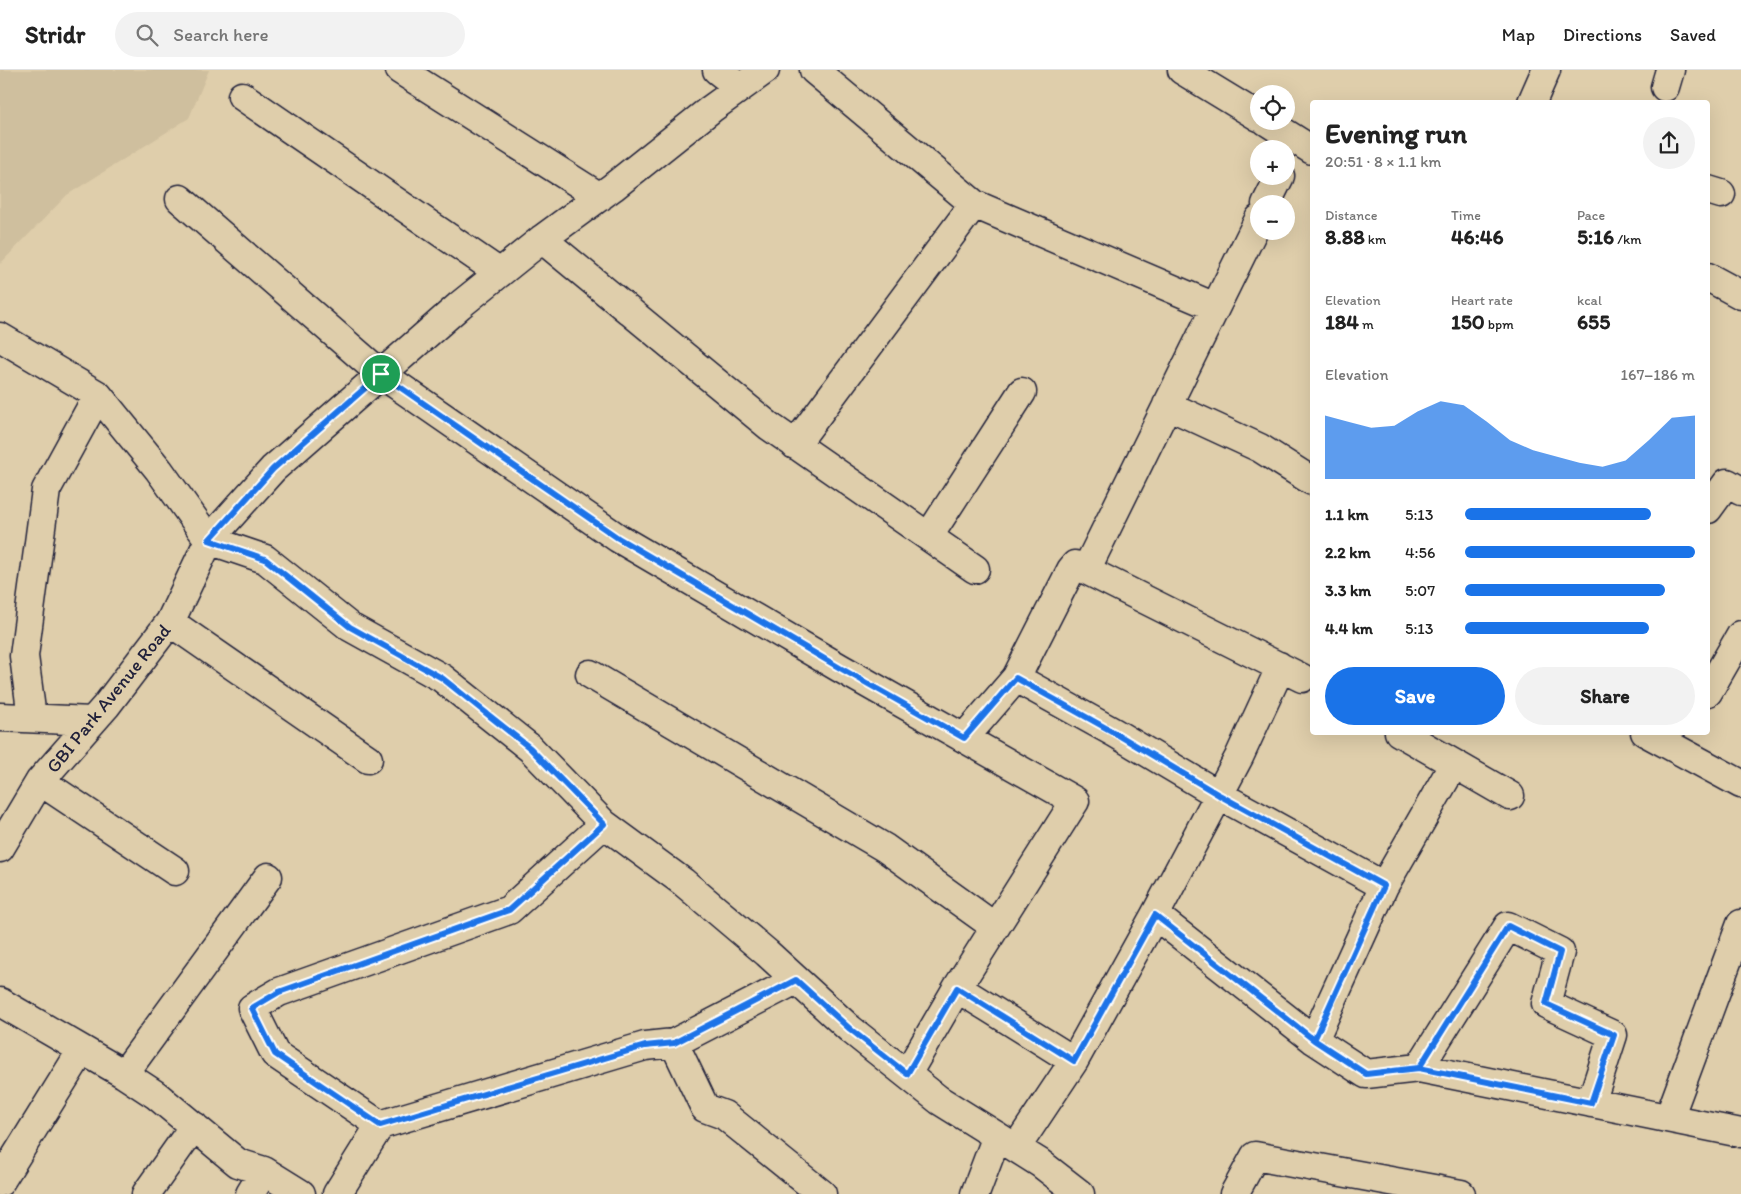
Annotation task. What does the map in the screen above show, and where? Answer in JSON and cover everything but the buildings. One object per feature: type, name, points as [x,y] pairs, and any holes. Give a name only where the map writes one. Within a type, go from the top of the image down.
[{"type":"street","points":[[400,70],[600,197]]},
{"type":"street","points":[[717,70],[740,88]]},
{"type":"street","name":"GBI Park Avenue Road","points":[[0,848],[40,782],[92,721],[170,622],[209,540],[273,469],[500,273],[711,109],[765,70]]},
{"type":"street","points":[[814,70],[974,204],[1214,307]]},
{"type":"street","points":[[1182,70],[1250,112]]},
{"type":"street","points":[[1533,100],[1546,70]]},
{"type":"street","points":[[242,96],[500,273]]},
{"type":"street","points":[[1276,130],[1299,151]]},
{"type":"street","points":[[180,199],[381,374],[618,538],[840,668],[1075,801],[957,988],[907,1074]]},
{"type":"street","points":[[795,445],[974,204]]},
{"type":"street","points":[[1250,237],[1086,570],[1302,672]]},
{"type":"street","points":[[542,239],[769,426],[975,569]]},
{"type":"street","points":[[1710,278],[1741,295]]},
{"type":"street","points":[[0,336],[98,395],[159,470],[209,540],[265,559],[350,627],[442,678],[530,748],[604,824],[684,882],[850,1029],[939,1100],[1040,1163],[1080,1194]]},
{"type":"street","points":[[929,536],[1022,392]]},
{"type":"street","points":[[32,718],[24,656],[46,490],[98,395]]},
{"type":"street","points":[[1167,405],[1260,448],[1310,480]]},
{"type":"street","points":[[1710,507],[1727,483],[1741,490]]},
{"type":"street","points":[[964,738],[1016,678],[1075,565]]},
{"type":"street","points":[[170,622],[368,759]]},
{"type":"street","points":[[1710,689],[1741,635]]},
{"type":"street","points":[[975,1194],[1006,1142],[1074,1061],[1155,915],[1239,757],[1276,677],[1302,672]]},
{"type":"street","points":[[590,674],[885,848],[995,927]]},
{"type":"street","points":[[1016,678],[1115,733],[1219,795],[1384,886]]},
{"type":"street","points":[[0,717],[92,721]]},
{"type":"street","points":[[1410,735],[1429,740],[1454,764],[1510,796]]},
{"type":"street","points":[[1658,735],[1679,740],[1741,784]]},
{"type":"street","points":[[1314,1040],[1384,886],[1454,764]]},
{"type":"street","points":[[40,782],[175,872]]},
{"type":"street","points":[[380,1125],[275,1054],[252,1008],[279,992],[509,910],[604,824]]},
{"type":"street","points":[[124,1074],[268,877]]},
{"type":"street","points":[[1155,915],[1314,1040],[1366,1074],[1419,1068],[1741,1133]]},
{"type":"street","points":[[1669,1118],[1741,924]]},
{"type":"street","points":[[1419,1068],[1508,926],[1560,952],[1546,1004],[1614,1035],[1591,1103]]},
{"type":"street","points":[[337,1194],[380,1125],[645,1046],[674,1043],[796,980]]},
{"type":"street","points":[[957,988],[1074,1061]]},
{"type":"street","points":[[0,1002],[124,1074],[156,1095],[238,1163],[264,1171],[301,1194]]},
{"type":"street","points":[[674,1043],[705,1108],[724,1115],[821,1194]]},
{"type":"street","points":[[0,1182],[82,1050]]},
{"type":"street","points":[[146,1194],[194,1126]]},
{"type":"street","points":[[1234,1194],[1255,1156],[1431,1191],[1461,1194]]},
{"type":"street","points":[[250,1194],[264,1171]]},
{"type":"shaded area","points":[[0,70],[209,70],[189,118],[67,195],[0,264]]},
{"type":"route","points":[[381,374],[273,469],[209,540],[265,559],[350,627],[442,678],[530,748],[604,824],[509,910],[279,992],[252,1008],[275,1054],[380,1125],[645,1046],[674,1043],[796,980],[850,1029],[907,1074],[957,988],[1074,1061],[1155,915],[1314,1040],[1366,1074],[1419,1068],[1508,926],[1560,952],[1546,1004],[1614,1035],[1591,1103],[1419,1068],[1366,1074],[1314,1040],[1384,886],[1219,795],[1115,733],[1016,678],[964,738],[618,538],[381,374]]}]
